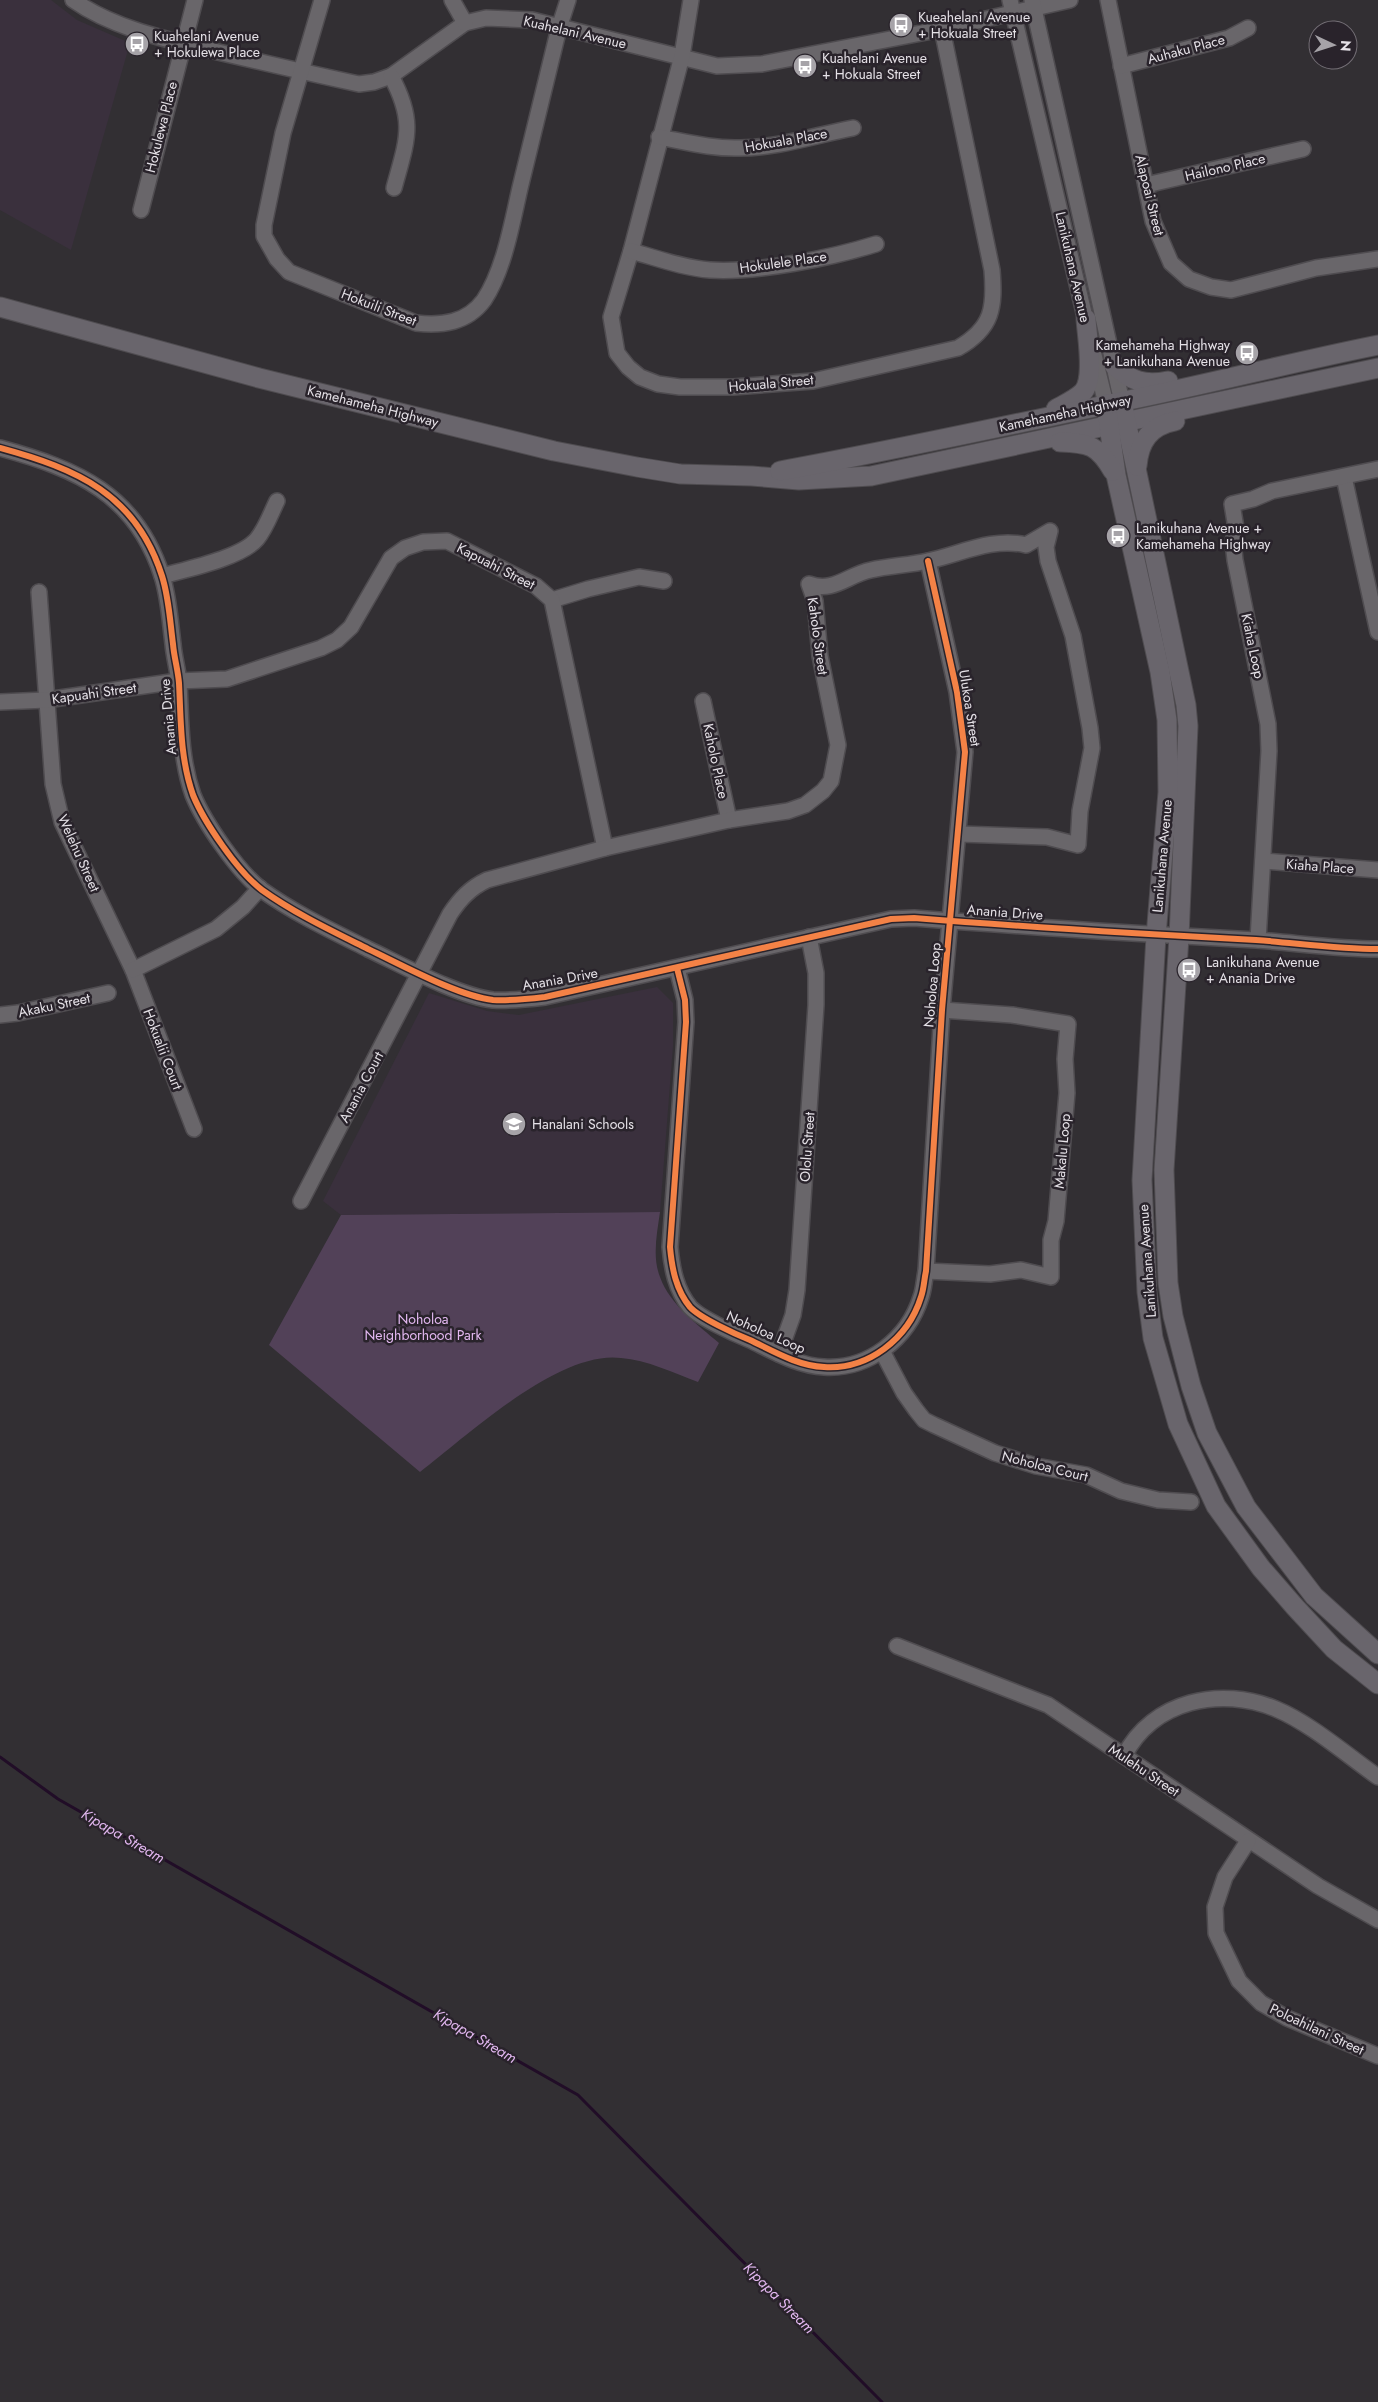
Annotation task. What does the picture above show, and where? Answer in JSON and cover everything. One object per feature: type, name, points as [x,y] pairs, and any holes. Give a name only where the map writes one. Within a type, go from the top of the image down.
[{"type":"main road","name":"Kamehameha Highway","points":[[0,308],[259,378],[554,451],[680,474],[752,476],[799,480],[871,476],[1370,369]]},
{"type":"main road","points":[[1041,417],[1083,392],[1087,385],[1090,371],[1086,319]]},
{"type":"main road","name":"Kamehameha Highway","points":[[752,476],[894,450],[1378,345]]},
{"type":"main road","points":[[1114,365],[1130,379],[1145,384],[1312,358]]},
{"type":"main road","points":[[1136,474],[1138,455],[1142,444],[1154,428],[1164,423],[1245,406],[1370,369]]},
{"type":"main road","name":"Lanikuhana Avenue","points":[[1114,403],[1126,421],[1186,705],[1188,726],[1179,937],[1164,1170],[1168,1283],[1173,1316],[1191,1386],[1207,1433],[1246,1507],[1314,1596],[1378,1654]]},
{"type":"main road","name":"Lanikuhana Avenue","points":[[1114,403],[1107,426],[1116,475],[1160,672],[1167,720],[1168,792],[1156,936],[1142,1180],[1146,1283],[1153,1338],[1178,1424],[1216,1506],[1261,1568],[1334,1649],[1378,1684]]},
{"type":"main road","points":[[1039,441],[1078,442],[1093,446],[1107,460],[1116,475]]},
{"type":"street","name":"Kuahelani Avenue","points":[[72,0],[92,14],[112,22],[183,43],[300,72],[359,84],[374,82],[391,76],[465,23],[486,18],[532,20],[717,66],[762,64],[942,29],[1011,6],[1070,0]]},
{"type":"street","name":"Hokulewa Place","points":[[141,210],[195,0]]},
{"type":"street","name":"Hokuili Street","points":[[322,0],[300,72],[268,204],[264,236],[277,259],[289,272],[416,323],[438,325],[456,322],[469,315],[483,301],[495,278],[511,226],[558,28],[568,0]]},
{"type":"street","points":[[452,0],[465,23]]},
{"type":"street","name":"Hokuala Street","points":[[691,0],[682,56],[659,138],[631,251],[611,317],[616,353],[628,367],[640,377],[658,384],[680,387],[733,387],[813,381],[958,348],[974,339],[985,326],[992,310],[994,296],[992,270],[942,29]]},
{"type":"street","name":"Alapoai Street","points":[[1108,0],[1153,221],[1171,263],[1189,279],[1211,287],[1231,290],[1316,268],[1378,259]]},
{"type":"street","name":"Lanikuhana Avenue","points":[[1032,3],[1114,365],[1114,403]]},
{"type":"street","name":"Lanikuhana Avenue","points":[[1011,6],[1086,319],[1114,403]]},
{"type":"street","name":"Auhaku Place","points":[[1121,66],[1229,38],[1248,28]]},
{"type":"street","points":[[391,76],[406,110],[408,123],[394,188]]},
{"type":"street","name":"Hokuala Place","points":[[659,138],[712,147],[746,148],[762,147],[853,128]]},
{"type":"street","name":"Hailono Place","points":[[1146,185],[1303,149]]},
{"type":"street","name":"Hokulele Place","points":[[631,251],[710,270],[752,269],[848,253],[876,244]]},
{"type":"street","name":"Anania Drive","points":[[0,448],[73,472],[118,501],[150,542],[162,576],[171,615],[178,681],[182,753],[194,796],[216,837],[260,888],[302,914],[420,973],[472,995],[492,1000],[545,997],[891,919],[950,921],[1156,936],[1258,940],[1344,948],[1378,948]]},
{"type":"street","name":"Kiaha Loop","points":[[1258,940],[1269,751],[1268,724],[1235,560],[1233,542],[1236,528],[1232,504],[1253,499],[1272,491],[1378,469]]},
{"type":"street","points":[[1344,477],[1378,632]]},
{"type":"street","points":[[162,576],[218,560],[256,540],[265,528],[277,500]]},
{"type":"street","name":"Kaholo Street","points":[[420,973],[450,914],[459,900],[473,886],[487,880],[605,848],[729,820],[768,815],[806,805],[823,791],[831,781],[838,745],[820,656],[815,601],[809,584],[821,588],[828,587],[869,570],[928,561],[991,545],[1011,542],[1026,546],[1050,531],[1046,547],[1048,561],[1057,581],[1073,636],[1092,748],[1080,811],[1078,845],[1047,837],[959,834]]},
{"type":"street","name":"Kapuahi Street","points":[[0,702],[46,700],[178,681],[227,679],[321,648],[337,640],[351,627],[391,558],[406,548],[423,542],[447,541],[536,586],[552,600]]},
{"type":"street","name":"Ulukoa Street","points":[[928,561],[963,728],[965,752],[950,921]]},
{"type":"street","points":[[605,848],[552,600],[639,577],[664,581]]},
{"type":"street","name":"Welehu Street","points":[[39,592],[53,784],[62,822],[133,970]]},
{"type":"street","name":"Kaholo Place","points":[[703,701],[729,820]]},
{"type":"street","name":"Kiaha Place","points":[[1263,861],[1378,870]]},
{"type":"street","points":[[133,970],[216,929],[243,907],[260,888]]},
{"type":"street","name":"Noholoa Loop","points":[[677,968],[685,1000],[686,1022],[672,1208],[672,1266],[679,1290],[691,1308],[728,1330],[778,1354],[823,1367],[844,1367],[864,1362],[882,1351],[900,1335],[921,1298],[926,1271],[942,1010],[950,921]]},
{"type":"street","name":"Ololu Street","points":[[778,1354],[794,1315],[798,1290],[816,1005],[816,973],[809,937]]},
{"type":"street","name":"Hokualii Court","points":[[133,970],[194,1129]]},
{"type":"street","name":"Anania Court","points":[[301,1201],[420,973]]},
{"type":"street","name":"Akaku Street","points":[[0,1015],[18,1014],[108,993]]},
{"type":"street","name":"Makalu Loop","points":[[926,1271],[990,1274],[1021,1270],[1051,1277],[1051,1240],[1056,1220],[1067,1093],[1065,1059],[1068,1024],[1012,1015],[942,1010]]},
{"type":"street","name":"Noholoa Court","points":[[882,1351],[916,1410],[924,1420],[934,1425],[995,1453],[1036,1466],[1086,1475],[1122,1491],[1158,1500],[1191,1502]]},
{"type":"street","name":"Mulehu Street","points":[[897,1646],[1048,1705],[1248,1841],[1318,1886],[1378,1920]]},
{"type":"street","points":[[1124,1756],[1130,1745],[1156,1719],[1174,1708],[1193,1701],[1211,1698],[1236,1700],[1255,1702],[1277,1709],[1298,1721],[1378,1777]]},
{"type":"street","name":"Poloahilani Street","points":[[1248,1841],[1225,1877],[1215,1907],[1216,1934],[1239,1981],[1261,2003],[1287,2018],[1378,2056]]},
{"type":"shaded area","points":[[0,0],[51,0],[77,20],[130,43],[71,250],[0,210]]},
{"type":"shaded area","name":"Hanalani Schools","points":[[657,987],[673,1003],[673,1046],[660,1212],[341,1215],[323,1201],[429,993],[487,1011],[519,1015]]},
{"type":"green space","name":"Noholoa Neighborhood Park","points":[[660,1212],[656,1261],[660,1277],[670,1297],[685,1314],[719,1343],[698,1382],[631,1359],[597,1359],[570,1367],[515,1398],[420,1472],[269,1345],[341,1215]]},
{"type":"waterway","name":"Kipapa Stream","points":[[0,1757],[58,1799],[578,2095],[882,2402]]},
{"type":"cycle path","points":[[0,448],[54,465],[100,489],[120,505],[137,524],[151,548],[162,576],[168,601],[179,683],[183,753],[189,781],[193,795],[205,819],[243,871],[262,890],[300,914],[413,971],[463,993],[493,1000],[545,997],[891,919],[914,918],[1378,949]]},
{"type":"cycle path","points":[[677,968],[685,1000],[686,1022],[670,1247],[674,1271],[681,1294],[690,1307],[709,1321],[795,1361],[814,1366],[840,1367],[871,1357],[884,1349],[907,1326],[923,1291],[926,1271],[942,1010],[965,752],[957,692],[928,561]]},
{"type":"place","name":"Kueahelani Avenue + Hokuala Street","points":[[901,25]]},
{"type":"place","name":"Kuahelani Avenue + Hokulewa Place","points":[[137,44]]},
{"type":"place","name":"Kuahelani Avenue + Hokuala Street","points":[[805,66]]},
{"type":"place","name":"Kamehameha Highway + Lanikuhana Avenue","points":[[1247,353]]},
{"type":"place","name":"Lanikuhana Avenue + Kamehameha Highway","points":[[1118,536]]},
{"type":"place","name":"Lanikuhana Avenue + Anania Drive","points":[[1189,970]]},
{"type":"place","name":"Hanalani Schools","points":[[514,1124]]}]
